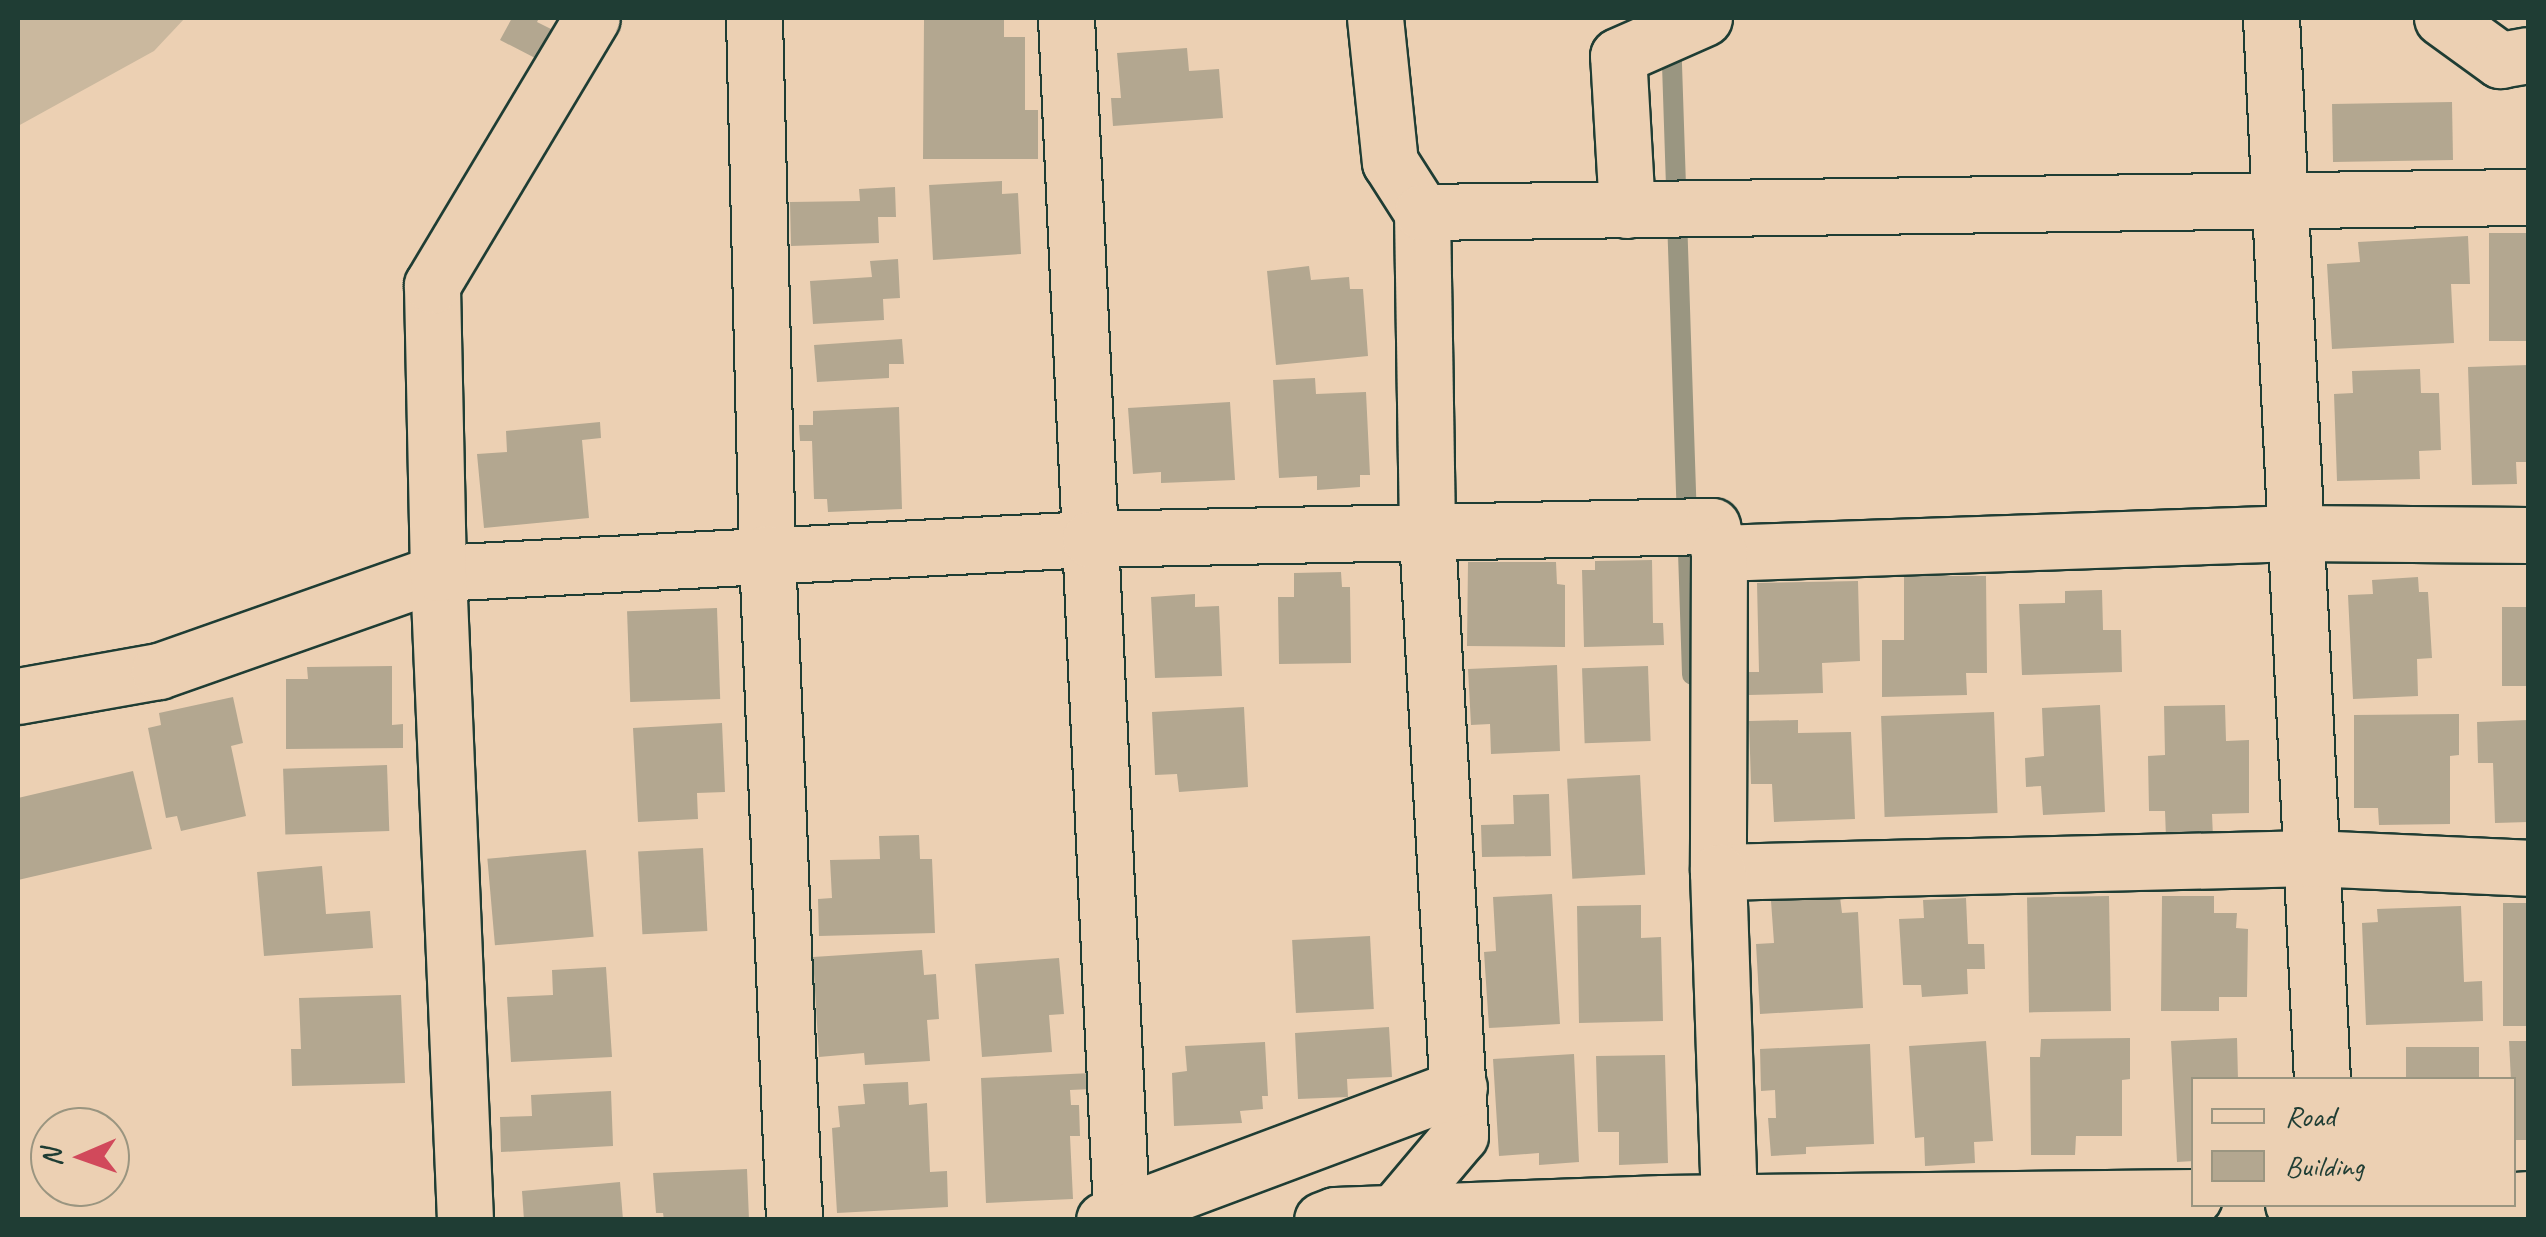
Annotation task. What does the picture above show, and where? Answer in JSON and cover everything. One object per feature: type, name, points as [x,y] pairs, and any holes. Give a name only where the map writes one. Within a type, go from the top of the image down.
[{"type":"street","points":[[464,1220],[438,572],[432,285],[592,18]]},
{"type":"street","points":[[754,18],[767,554],[794,1220]]},
{"type":"street","points":[[1066,18],[1090,539],[1112,1215],[1459,1088]]},
{"type":"street","points":[[1375,18],[1390,162],[1422,212],[1427,535],[1460,1135],[1394,1212]]},
{"type":"street","points":[[1628,210],[1618,56],[1704,18]]},
{"type":"street","points":[[2271,18],[2322,1077]]},
{"type":"street","points":[[2442,18],[2500,60],[2528,55]]},
{"type":"street","points":[[1422,212],[2528,197]]},
{"type":"street","points":[[18,696],[159,671],[438,572],[1090,539],[1427,535],[1712,526],[1719,553],[1718,872],[1729,1202]]},
{"type":"street","points":[[1719,553],[2296,533],[2528,535]]},
{"type":"street","points":[[1718,872],[2312,858],[2528,868]]},
{"type":"street","points":[[1331,1218],[1394,1212],[1664,1211],[1729,1202],[2191,1197]]},
{"type":"street","points":[[2300,1207],[2328,1220]]},
{"type":"street","points":[[2344,1220],[2453,1207]]},
{"type":"shaded area","points":[[18,18],[185,18],[154,51],[18,126]]},
{"type":"building","points":[[512,18],[539,18],[537,22],[553,30],[537,59],[500,40]]},
{"type":"building","points":[[1004,18],[1004,37],[1025,37],[1025,110],[1038,110],[1038,159],[923,159],[924,20]]},
{"type":"building","points":[[1187,48],[1189,71],[1219,69],[1223,118],[1113,126],[1111,98],[1121,98],[1117,53]]},
{"type":"building","points":[[2452,102],[2453,160],[2333,162],[2332,104]]},
{"type":"building","points":[[1002,181],[1002,194],[1018,193],[1021,254],[933,260],[929,185]]},
{"type":"building","points":[[895,187],[896,217],[878,217],[879,243],[791,246],[790,202],[860,201],[859,189]]},
{"type":"building","points":[[2489,233],[2528,233],[2528,341],[2489,341]]},
{"type":"building","points":[[2468,236],[2470,284],[2451,284],[2454,343],[2332,349],[2327,264],[2360,262],[2358,242]]},
{"type":"building","points":[[898,259],[900,298],[883,299],[884,320],[813,324],[810,281],[872,277],[870,261]]},
{"type":"building","points":[[1309,266],[1311,280],[1349,277],[1350,289],[1363,289],[1368,356],[1276,365],[1267,271]]},
{"type":"building","points":[[902,339],[904,364],[889,364],[889,378],[817,382],[814,345]]},
{"type":"building","points":[[2528,365],[2528,462],[2516,462],[2517,484],[2472,485],[2468,367]]},
{"type":"building","points":[[2420,369],[2421,393],[2439,393],[2441,450],[2419,451],[2420,479],[2337,481],[2334,394],[2353,393],[2352,371]]},
{"type":"building","points":[[1315,378],[1316,394],[1366,392],[1370,475],[1360,475],[1360,487],[1317,490],[1317,476],[1279,478],[1273,380]]},
{"type":"building","points":[[1230,402],[1235,480],[1161,483],[1161,472],[1133,474],[1128,408]]},
{"type":"building","points":[[899,407],[902,509],[828,512],[827,499],[814,499],[812,441],[800,441],[799,425],[813,425],[813,411]]},
{"type":"building","points":[[600,422],[601,438],[582,440],[589,518],[484,528],[477,454],[507,452],[506,431]]},
{"type":"building","points":[[1652,560],[1653,623],[1663,623],[1664,645],[1584,647],[1582,570],[1595,570],[1595,561]]},
{"type":"building","points":[[1468,562],[1556,562],[1557,584],[1565,585],[1565,647],[1467,646]]},
{"type":"building","points":[[1341,572],[1342,587],[1350,587],[1351,663],[1279,664],[1278,597],[1294,597],[1294,573]]},
{"type":"building","points":[[1904,576],[1986,576],[1987,673],[1966,673],[1967,695],[1882,697],[1882,640],[1904,640]]},
{"type":"building","points":[[2418,577],[2419,592],[2428,592],[2432,658],[2417,659],[2418,696],[2353,699],[2348,595],[2373,594],[2372,580]]},
{"type":"building","points":[[1858,581],[1860,661],[1822,663],[1823,693],[1748,695],[1749,672],[1759,672],[1757,583]]},
{"type":"building","points":[[2102,590],[2103,630],[2121,630],[2122,672],[2022,675],[2019,604],[2065,603],[2065,591]]},
{"type":"building","points":[[1195,594],[1195,607],[1219,606],[1222,676],[1155,678],[1151,597]]},
{"type":"building","points":[[2502,607],[2528,607],[2528,686],[2502,686]]},
{"type":"building","points":[[717,608],[720,699],[630,702],[627,611]]},
{"type":"building","points":[[1557,665],[1560,751],[1491,754],[1490,724],[1471,725],[1468,669]]},
{"type":"building","points":[[392,666],[392,725],[403,724],[403,748],[286,749],[286,679],[308,679],[307,667]]},
{"type":"building","points":[[1648,666],[1651,741],[1585,743],[1582,668]]},
{"type":"building","points":[[233,697],[243,743],[231,746],[246,816],[181,831],[177,816],[166,818],[148,728],[161,725],[159,713]]},
{"type":"building","points":[[2100,705],[2105,812],[2043,815],[2041,786],[2026,787],[2025,758],[2044,756],[2042,708]]},
{"type":"building","points":[[2225,705],[2226,741],[2249,740],[2249,813],[2212,814],[2213,837],[2166,838],[2165,811],[2149,811],[2148,756],[2165,755],[2164,706]]},
{"type":"building","points":[[1244,707],[1248,787],[1179,792],[1177,774],[1155,775],[1152,712]]},
{"type":"building","points":[[1994,712],[1998,813],[1885,817],[1881,716]]},
{"type":"building","points":[[2459,714],[2459,755],[2450,756],[2450,824],[2379,825],[2378,808],[2354,808],[2354,715]]},
{"type":"building","points":[[1798,720],[1798,733],[1851,732],[1855,819],[1774,822],[1772,784],[1751,784],[1749,721]]},
{"type":"building","points":[[2528,720],[2528,822],[2495,823],[2493,763],[2478,763],[2477,722]]},
{"type":"building","points":[[722,723],[725,792],[697,793],[698,819],[638,822],[633,728]]},
{"type":"building","points":[[387,765],[389,831],[285,835],[283,769]]},
{"type":"building","points":[[133,771],[152,849],[18,880],[18,798]]},
{"type":"building","points":[[1640,775],[1645,875],[1572,879],[1567,779]]},
{"type":"building","points":[[1549,794],[1551,856],[1482,857],[1481,825],[1514,824],[1513,795]]},
{"type":"building","points":[[919,835],[920,859],[932,859],[935,933],[819,936],[818,899],[832,898],[830,860],[880,859],[879,836]]},
{"type":"building","points":[[703,848],[707,931],[642,934],[638,851]]},
{"type":"building","points":[[586,850],[594,937],[495,945],[487,859]]},
{"type":"building","points":[[322,866],[326,914],[370,911],[373,948],[264,956],[257,872]]},
{"type":"building","points":[[1552,894],[1560,1024],[1489,1028],[1484,952],[1496,951],[1493,897]]},
{"type":"building","points":[[2109,896],[2111,1011],[2029,1012],[2027,897]]},
{"type":"building","points":[[2162,896],[2214,896],[2214,913],[2237,913],[2236,928],[2248,929],[2247,997],[2219,997],[2219,1011],[2161,1011]]},
{"type":"building","points":[[1840,897],[1842,913],[1858,912],[1863,1008],[1760,1014],[1756,944],[1774,943],[1771,901]]},
{"type":"building","points":[[1966,898],[1968,944],[1984,944],[1985,969],[1967,969],[1968,994],[1922,997],[1921,985],[1903,985],[1899,919],[1924,918],[1923,900]]},
{"type":"building","points":[[2503,903],[2528,903],[2528,1026],[2503,1026]]},
{"type":"building","points":[[1641,905],[1641,938],[1661,937],[1663,1021],[1579,1023],[1577,906]]},
{"type":"building","points":[[2461,906],[2464,982],[2482,981],[2483,1021],[2366,1025],[2362,923],[2378,922],[2377,909]]},
{"type":"building","points":[[1370,936],[1374,1009],[1296,1013],[1292,940]]},
{"type":"building","points":[[922,950],[924,975],[936,974],[939,1019],[927,1020],[930,1061],[865,1065],[864,1053],[819,1057],[813,957]]},
{"type":"building","points":[[1059,958],[1064,1014],[1049,1015],[1052,1052],[982,1057],[975,964]]},
{"type":"building","points":[[606,967],[612,1057],[511,1062],[507,997],[553,995],[552,970]]},
{"type":"building","points":[[401,995],[405,1083],[292,1086],[291,1049],[301,1049],[299,998]]},
{"type":"building","points":[[1389,1027],[1392,1077],[1347,1079],[1348,1097],[1298,1099],[1295,1033]]},
{"type":"building","points":[[2130,1038],[2130,1079],[2122,1080],[2122,1136],[2076,1136],[2075,1155],[2031,1155],[2030,1057],[2040,1057],[2041,1039]]},
{"type":"building","points":[[2237,1038],[2238,1077],[2191,1077],[2191,1161],[2177,1162],[2171,1041]]},
{"type":"building","points":[[1986,1041],[1993,1141],[1974,1142],[1975,1163],[1925,1166],[1924,1137],[1915,1138],[1909,1046]]},
{"type":"building","points":[[2509,1041],[2528,1041],[2528,1140],[2516,1140],[2516,1077],[2511,1077]]},
{"type":"building","points":[[1265,1042],[1268,1096],[1262,1096],[1263,1109],[1240,1111],[1242,1123],[1174,1126],[1172,1073],[1187,1071],[1185,1046]]},
{"type":"building","points":[[1870,1044],[1874,1144],[1806,1147],[1806,1154],[1771,1156],[1768,1118],[1776,1118],[1775,1090],[1761,1091],[1760,1049]]},
{"type":"building","points":[[2406,1047],[2479,1047],[2479,1077],[2406,1077]]},
{"type":"building","points":[[1574,1054],[1579,1162],[1539,1165],[1539,1153],[1499,1156],[1493,1059]]},
{"type":"building","points":[[1665,1055],[1668,1163],[1619,1165],[1619,1132],[1598,1132],[1596,1056]]},
{"type":"building","points":[[1092,1073],[1092,1089],[1070,1090],[1071,1105],[1079,1105],[1080,1136],[1070,1136],[1073,1199],[986,1203],[981,1078]]},
{"type":"building","points":[[908,1082],[909,1105],[927,1103],[930,1172],[947,1171],[948,1207],[837,1213],[832,1128],[840,1127],[838,1106],[865,1104],[863,1084]]},
{"type":"building","points":[[611,1091],[613,1146],[501,1152],[500,1117],[532,1116],[531,1095]]},
{"type":"building","points":[[747,1169],[749,1220],[664,1220],[663,1213],[656,1213],[653,1173]]},
{"type":"building","points":[[620,1182],[623,1220],[524,1220],[522,1191]]},
{"type":"waterway","points":[[1671,34],[1692,675]]}]
